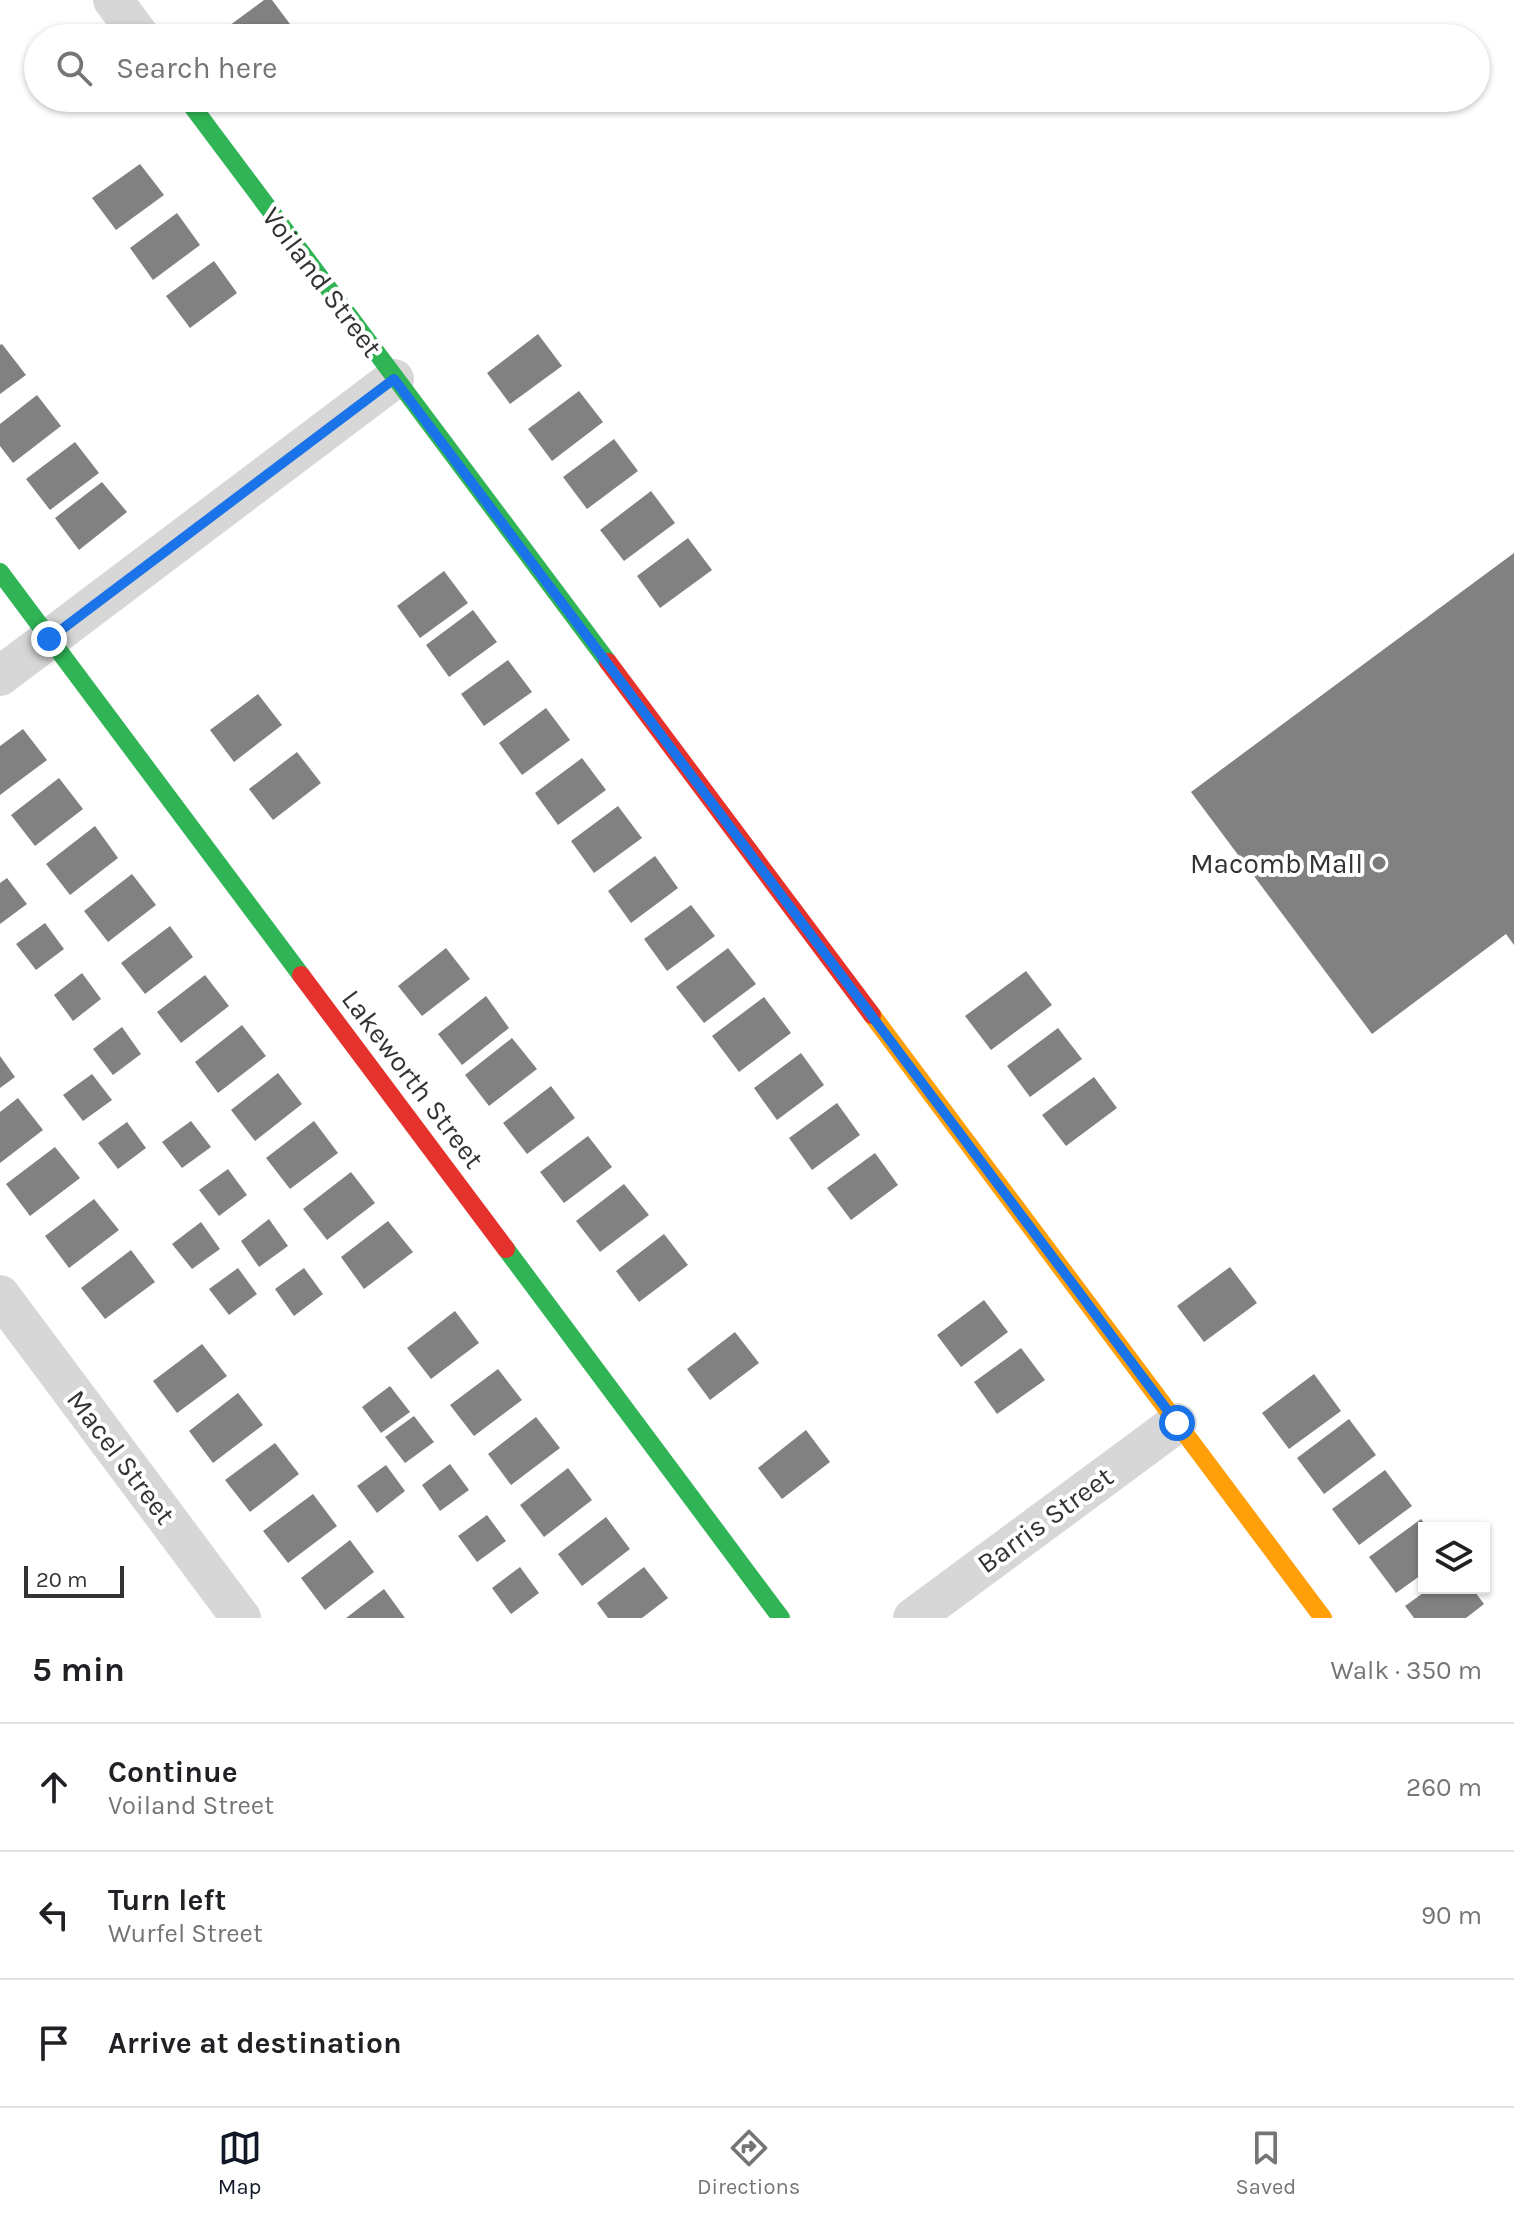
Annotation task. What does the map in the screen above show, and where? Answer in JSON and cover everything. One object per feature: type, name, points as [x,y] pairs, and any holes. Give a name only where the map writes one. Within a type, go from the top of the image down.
[{"type":"street","points":[[113,0],[131,24]]},
{"type":"street","name":"Voiland Street","points":[[196,112],[1323,1618]]},
{"type":"street","points":[[0,676],[394,379]]},
{"type":"street","name":"Lakeworth Street","points":[[0,572],[781,1618]]},
{"type":"street","name":"Macel Street","points":[[0,1295],[241,1618]]},
{"type":"street","name":"Barris Street","points":[[913,1618],[1177,1423]]},
{"type":"building","points":[[264,0],[272,0],[290,24],[231,24]]},
{"type":"building","points":[[140,164],[164,195],[116,230],[92,198]]},
{"type":"building","points":[[177,213],[200,245],[153,280],[130,248]]},
{"type":"building","points":[[214,261],[237,293],[190,328],[166,296]]},
{"type":"building","points":[[538,334],[562,366],[510,404],[487,373]]},
{"type":"building","points":[[0,345],[26,375],[0,394]]},
{"type":"building","points":[[579,391],[603,422],[552,461],[528,429]]},
{"type":"building","points":[[37,395],[61,426],[13,463],[0,446],[0,424]]},
{"type":"building","points":[[614,439],[638,471],[587,509],[563,477]]},
{"type":"building","points":[[75,442],[99,473],[50,510],[26,479]]},
{"type":"building","points":[[102,482],[127,512],[79,550],[55,518]]},
{"type":"building","points":[[651,491],[675,523],[624,561],[600,530]]},
{"type":"building","points":[[688,538],[712,570],[660,608],[637,576]]},
{"type":"building","name":"Macomb Mall","points":[[1514,553],[1514,945],[1506,934],[1372,1034],[1191,792]]},
{"type":"building","points":[[444,571],[468,603],[420,638],[397,606]]},
{"type":"building","points":[[473,610],[497,642],[449,677],[426,645]]},
{"type":"building","points":[[508,660],[532,692],[484,726],[461,694]]},
{"type":"building","points":[[258,694],[282,725],[234,762],[210,730]]},
{"type":"building","points":[[546,708],[570,740],[522,775],[499,743]]},
{"type":"building","points":[[23,729],[47,760],[0,795],[0,746]]},
{"type":"building","points":[[297,752],[321,783],[273,820],[249,789]]},
{"type":"building","points":[[582,758],[606,790],[558,825],[535,793]]},
{"type":"building","points":[[59,778],[83,809],[35,846],[11,815]]},
{"type":"building","points":[[618,806],[642,838],[594,873],[571,841]]},
{"type":"building","points":[[95,826],[118,858],[70,895],[46,864]]},
{"type":"building","points":[[655,856],[678,888],[631,923],[608,891]]},
{"type":"building","points":[[132,874],[156,905],[108,942],[84,911]]},
{"type":"building","points":[[7,878],[27,904],[0,924],[0,883]]},
{"type":"building","points":[[691,905],[715,936],[667,971],[644,939]]},
{"type":"building","points":[[45,923],[64,949],[36,970],[16,944]]},
{"type":"building","points":[[170,926],[193,957],[145,994],[121,963]]},
{"type":"building","points":[[446,948],[470,979],[422,1016],[398,986]]},
{"type":"building","points":[[728,948],[756,984],[704,1023],[676,987]]},
{"type":"building","points":[[1026,971],[1052,1005],[991,1050],[965,1016]]},
{"type":"building","points":[[82,973],[101,999],[73,1021],[54,995]]},
{"type":"building","points":[[205,975],[229,1006],[181,1043],[157,1012]]},
{"type":"building","points":[[486,996],[509,1028],[462,1065],[438,1034]]},
{"type":"building","points":[[764,997],[791,1033],[739,1072],[712,1036]]},
{"type":"building","points":[[242,1025],[266,1056],[218,1093],[195,1062]]},
{"type":"building","points":[[122,1027],[141,1054],[113,1075],[93,1049]]},
{"type":"building","points":[[1058,1028],[1082,1059],[1030,1097],[1007,1066]]},
{"type":"building","points":[[512,1038],[537,1069],[489,1106],[465,1075]]},
{"type":"building","points":[[801,1053],[824,1085],[777,1120],[754,1088]]},
{"type":"building","points":[[0,1056],[15,1077],[0,1088]]},
{"type":"building","points":[[278,1073],[302,1104],[255,1141],[231,1110]]},
{"type":"building","points":[[92,1074],[112,1100],[83,1121],[63,1095]]},
{"type":"building","points":[[1094,1077],[1117,1108],[1066,1146],[1042,1115]]},
{"type":"building","points":[[551,1086],[575,1118],[527,1154],[503,1123]]},
{"type":"building","points":[[18,1098],[43,1130],[0,1163],[0,1112]]},
{"type":"building","points":[[837,1103],[860,1135],[812,1170],[789,1138]]},
{"type":"building","points":[[191,1121],[211,1147],[182,1168],[162,1142]]},
{"type":"building","points":[[314,1121],[338,1153],[290,1189],[266,1158]]},
{"type":"building","points":[[127,1122],[146,1148],[118,1169],[98,1143]]},
{"type":"building","points":[[588,1136],[612,1167],[564,1203],[540,1172]]},
{"type":"building","points":[[55,1147],[80,1178],[30,1216],[6,1184]]},
{"type":"building","points":[[875,1153],[898,1185],[851,1220],[827,1188]]},
{"type":"building","points":[[228,1169],[247,1195],[219,1216],[199,1190]]},
{"type":"building","points":[[351,1172],[375,1203],[327,1240],[303,1209]]},
{"type":"building","points":[[624,1184],[649,1215],[600,1252],[576,1221]]},
{"type":"building","points":[[94,1199],[119,1230],[69,1268],[45,1236]]},
{"type":"building","points":[[269,1219],[288,1246],[259,1267],[241,1241]]},
{"type":"building","points":[[388,1221],[413,1252],[364,1289],[341,1257]]},
{"type":"building","points":[[201,1222],[220,1249],[192,1269],[172,1244]]},
{"type":"building","points":[[664,1234],[688,1265],[639,1302],[616,1271]]},
{"type":"building","points":[[131,1250],[155,1282],[105,1319],[81,1288]]},
{"type":"building","points":[[1230,1267],[1257,1303],[1204,1342],[1177,1306]]},
{"type":"building","points":[[238,1268],[257,1294],[229,1315],[209,1289]]},
{"type":"building","points":[[304,1268],[323,1294],[294,1316],[275,1289]]},
{"type":"building","points":[[984,1300],[1008,1332],[961,1367],[937,1335]]},
{"type":"building","points":[[455,1311],[479,1343],[431,1379],[407,1348]]},
{"type":"building","points":[[735,1332],[759,1363],[710,1400],[687,1369]]},
{"type":"building","points":[[202,1344],[227,1376],[177,1413],[153,1381]]},
{"type":"building","points":[[1021,1348],[1045,1380],[997,1414],[974,1382]]},
{"type":"building","points":[[498,1369],[522,1400],[474,1436],[450,1405]]},
{"type":"building","points":[[1314,1374],[1341,1411],[1289,1449],[1262,1413]]},
{"type":"building","points":[[390,1386],[410,1412],[381,1433],[362,1407]]},
{"type":"building","points":[[238,1393],[263,1425],[213,1463],[189,1431]]},
{"type":"building","points":[[414,1416],[434,1442],[405,1463],[385,1437]]},
{"type":"building","points":[[536,1417],[560,1448],[511,1485],[488,1454]]},
{"type":"building","points":[[1349,1419],[1376,1455],[1324,1494],[1297,1458]]},
{"type":"building","points":[[806,1430],[830,1462],[782,1499],[758,1468]]},
{"type":"building","points":[[275,1443],[299,1474],[250,1512],[225,1480]]},
{"type":"building","points":[[450,1464],[469,1490],[440,1511],[422,1485]]},
{"type":"building","points":[[386,1465],[405,1491],[377,1513],[357,1486]]},
{"type":"building","points":[[568,1468],[592,1500],[544,1537],[520,1505]]},
{"type":"building","points":[[1385,1470],[1412,1506],[1359,1545],[1332,1509]]},
{"type":"building","points":[[313,1494],[337,1526],[288,1563],[263,1531]]},
{"type":"building","points":[[487,1515],[506,1541],[477,1562],[458,1536]]},
{"type":"building","points":[[606,1517],[630,1549],[582,1586],[558,1554]]},
{"type":"building","points":[[1421,1519],[1423,1522],[1418,1522],[1418,1577],[1396,1593],[1369,1557]]},
{"type":"building","points":[[350,1540],[374,1572],[325,1610],[301,1578]]},
{"type":"building","points":[[520,1567],[539,1593],[511,1614],[492,1588]]},
{"type":"building","points":[[644,1567],[668,1598],[642,1618],[608,1618],[597,1603]]},
{"type":"building","points":[[384,1589],[405,1618],[346,1618]]},
{"type":"building","points":[[1422,1594],[1476,1594],[1484,1604],[1466,1618],[1414,1618],[1405,1606]]},
{"type":"traffic: fast","points":[[196,112],[608,662]]},
{"type":"traffic: fast","points":[[0,572],[301,975]]},
{"type":"traffic: fast","points":[[506,1249],[781,1618]]},
{"type":"traffic: slow","points":[[872,1015],[1323,1618]]},
{"type":"traffic: jam","points":[[608,662],[872,1015]]},
{"type":"traffic: jam","points":[[301,975],[506,1249]]},
{"type":"place","name":"Macomb Mall","points":[[1379,863]]},
{"type":"route","points":[[49,639],[394,379],[1177,1423]]}]
